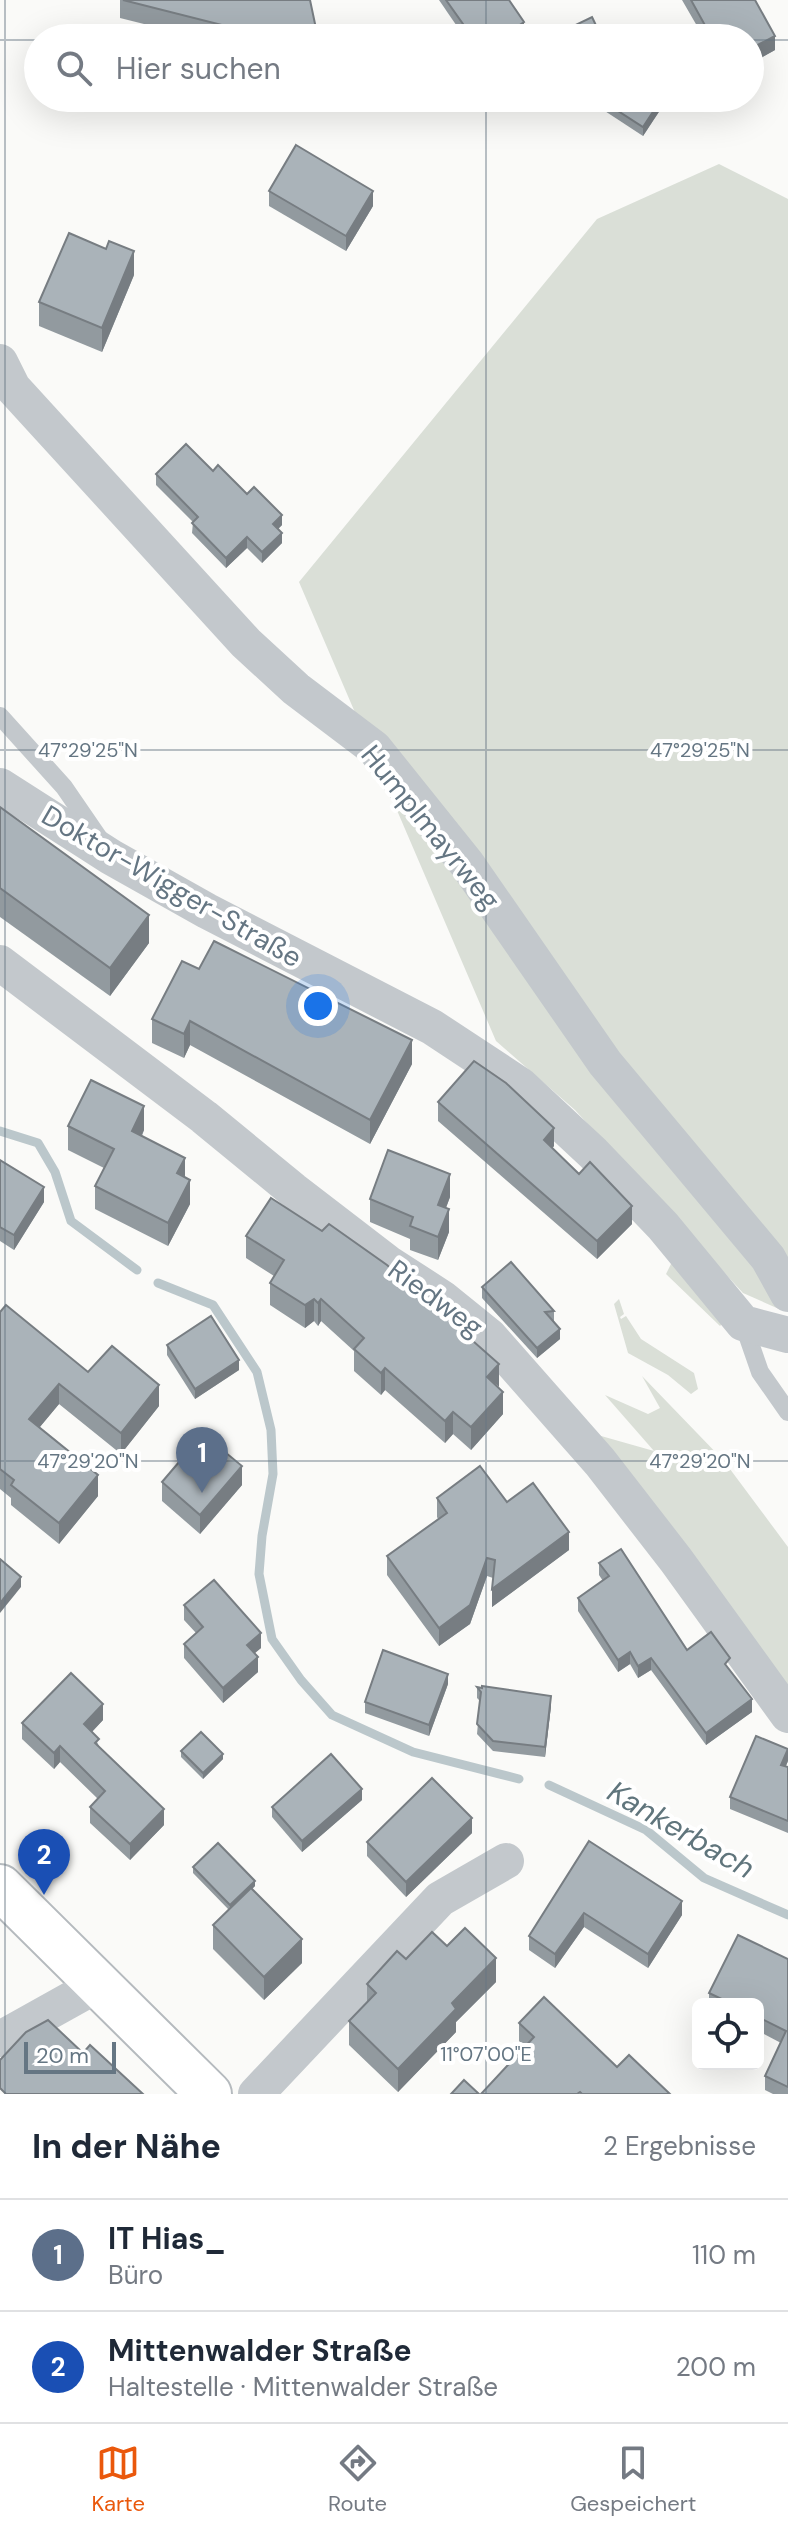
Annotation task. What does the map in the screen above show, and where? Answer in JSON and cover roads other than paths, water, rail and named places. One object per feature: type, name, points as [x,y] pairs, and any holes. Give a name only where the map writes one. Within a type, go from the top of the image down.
[{"type":"main road","points":[[0,1887],[209,2094]]},
{"type":"street","name":"Humplmayrweg","points":[[0,362],[13,388],[246,643],[296,689],[374,748],[467,864],[605,1063],[768,1258],[788,1294]]},
{"type":"street","name":"Doktor-Wigger-Straße","points":[[0,786],[111,857],[241,930],[432,1027],[520,1085],[593,1153],[663,1226],[743,1323]]},
{"type":"street","name":"Riedweg","points":[[0,963],[204,1117],[304,1199],[388,1263],[442,1298],[489,1336],[600,1462],[676,1560],[788,1715]]},
{"type":"street","points":[[743,1323],[788,1335]]},
{"type":"street","points":[[256,2094],[440,1899],[506,1861]]},
{"type":"street","points":[[0,2039],[97,1985]]},
{"type":"lane","points":[[0,716],[64,787],[111,857]]},
{"type":"lane","points":[[743,1323],[760,1372],[788,1412]]},
{"type":"waterway","name":"Kankerbach","points":[[0,1131],[38,1143],[55,1172],[71,1221],[137,1270]]},
{"type":"waterway","name":"Kankerbach","points":[[158,1283],[213,1305],[257,1372],[271,1430],[273,1474],[259,1574],[272,1639],[301,1680],[332,1715],[413,1752],[519,1779]]},
{"type":"waterway","name":"Kankerbach","points":[[549,1785],[646,1830],[704,1878],[788,1915]]},
{"type":"place","name":"IT Hias_","points":[[202,1493]]},
{"type":"place","name":"Mittenwalder Straße","points":[[44,1895]]}]
